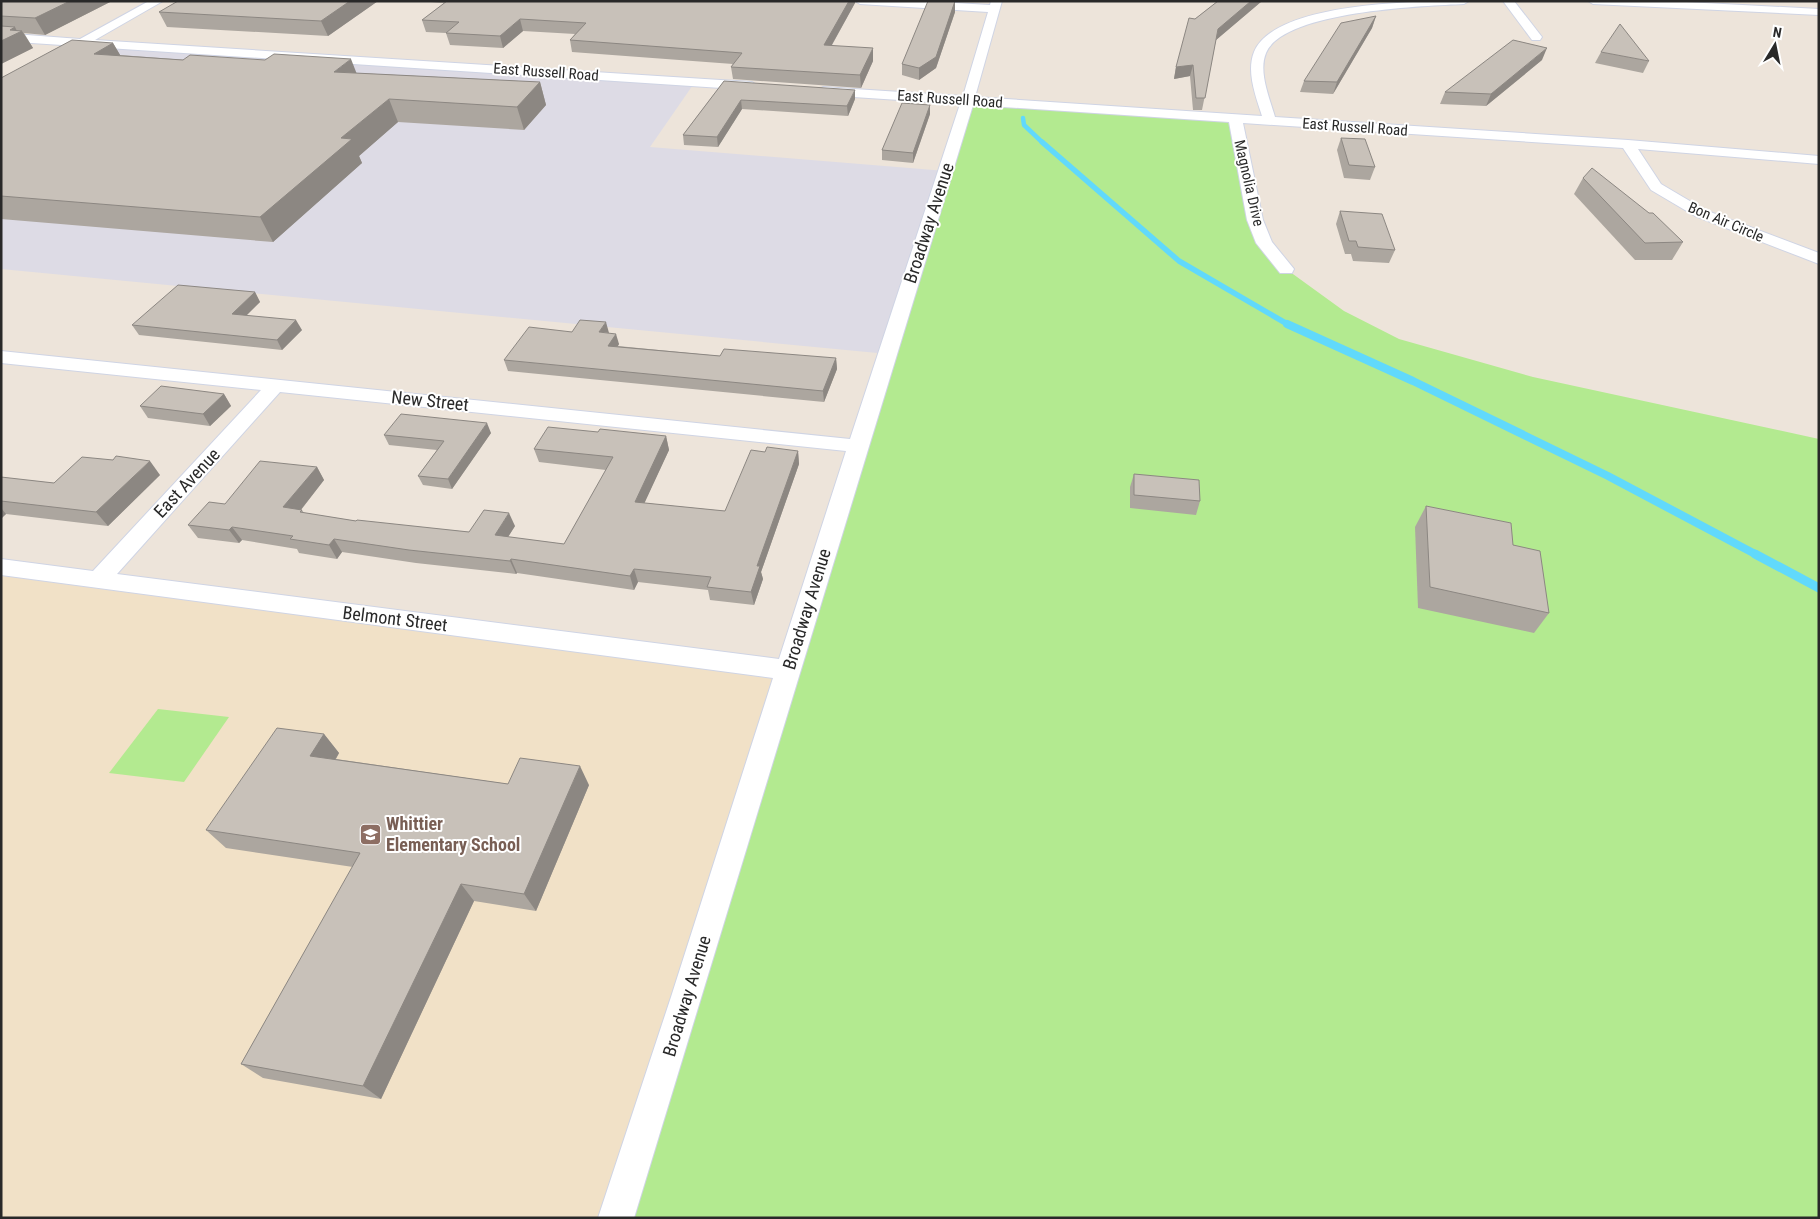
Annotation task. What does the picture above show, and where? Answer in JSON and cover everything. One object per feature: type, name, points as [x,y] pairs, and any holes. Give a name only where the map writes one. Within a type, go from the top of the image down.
[{"type":"street","points":[[58,55],[158,1]]},
{"type":"street","points":[[860,1],[996,5]]},
{"type":"street","points":[[1270,121],[1258,67],[1261,50],[1274,36],[1310,19],[1376,7],[1424,2],[1464,1]]},
{"type":"street","points":[[1508,1],[1536,37]]},
{"type":"street","points":[[1593,1],[1819,12]]},
{"type":"street","name":"Broadway Avenue","points":[[616,1218],[688,997],[996,5]]},
{"type":"street","name":"East Russell Road","points":[[1,37],[763,87]]},
{"type":"street","name":"East Russell Road","points":[[812,90],[1628,144],[1819,160]]},
{"type":"street","name":"Magnolia Drive","points":[[1235,119],[1255,220],[1264,243],[1286,269]]},
{"type":"street","name":"Bon Air Circle","points":[[1628,144],[1656,187],[1700,213],[1819,259]]},
{"type":"street","name":"New Street","points":[[1,357],[859,446]]},
{"type":"street","name":"East Avenue","points":[[97,580],[276,385]]},
{"type":"street","name":"Belmont Street","points":[[1,567],[788,670]]},
{"type":"shaded area","points":[[82,42],[695,82],[650,147],[946,171],[888,354],[1,269],[1,85]]},
{"type":"shaded area","name":"Whittier Elementary School","points":[[1,567],[788,670],[616,1218],[1,1218]]},
{"type":"green space","points":[[968,100],[1235,119],[1255,220],[1286,269],[1344,311],[1399,339],[1533,377],[1819,439],[1819,1218],[616,1218]]},
{"type":"green space","points":[[158,709],[229,717],[184,782],[109,773]]},
{"type":"building","points":[[1,1],[70,1],[35,18],[1,16]]},
{"type":"building","points":[[178,1],[350,1],[321,21],[159,12]]},
{"type":"building","points":[[447,1],[849,1],[824,45],[873,48],[860,75],[731,67],[742,53],[570,40],[586,23],[520,19],[500,36],[446,33],[459,22],[422,20]]},
{"type":"building","points":[[928,1],[955,1],[936,57],[919,68],[902,64]]},
{"type":"building","points":[[1218,1],[1251,1],[1218,29],[1205,98],[1196,98],[1193,65],[1176,67],[1189,18],[1195,19]]},
{"type":"building","points":[[1376,16],[1337,82],[1304,81],[1341,23]]},
{"type":"building","points":[[1620,24],[1649,61],[1601,52]]},
{"type":"building","points":[[1,26],[15,27],[10,30],[22,31],[1,41]]},
{"type":"building","points":[[72,40],[113,43],[94,54],[183,60],[190,55],[265,60],[274,54],[351,59],[334,72],[540,82],[517,107],[389,99],[341,138],[352,139],[260,217],[1,196],[1,78]]},
{"type":"building","points":[[1513,40],[1547,48],[1491,94],[1445,92]]},
{"type":"building","points":[[724,81],[855,90],[847,106],[741,100],[717,137],[683,135]]},
{"type":"building","points":[[902,103],[930,105],[913,153],[882,150]]},
{"type":"building","points":[[1341,138],[1365,139],[1375,167],[1349,165]]},
{"type":"building","points":[[1592,168],[1649,213],[1653,213],[1683,242],[1645,243],[1583,178]]},
{"type":"building","points":[[1340,211],[1382,214],[1395,250],[1358,247],[1356,241],[1349,241]]},
{"type":"building","points":[[178,285],[255,292],[232,314],[296,320],[277,340],[132,325]]},
{"type":"building","points":[[580,320],[606,322],[599,332],[616,334],[608,346],[720,356],[724,349],[836,358],[823,391],[504,360],[529,327],[572,332]]},
{"type":"building","points":[[161,386],[224,394],[203,414],[140,406]]},
{"type":"building","points":[[401,414],[487,423],[448,479],[418,476],[444,441],[384,435]]},
{"type":"building","points":[[548,427],[598,432],[600,429],[666,436],[635,502],[725,511],[751,450],[765,452],[767,447],[798,451],[757,566],[760,566],[751,592],[707,587],[711,577],[634,569],[630,576],[511,559],[510,561],[409,550],[334,539],[329,545],[290,539],[293,536],[232,527],[229,530],[188,525],[209,502],[225,504],[260,461],[317,467],[283,507],[302,510],[300,512],[356,521],[469,532],[484,510],[509,513],[495,535],[564,544],[613,457],[534,449]]},
{"type":"building","points":[[116,456],[150,461],[96,512],[1,501],[1,477],[54,483],[82,457],[113,460]]},
{"type":"building","points":[[1134,474],[1199,480],[1200,501],[1134,495]]},
{"type":"building","points":[[1426,506],[1511,523],[1513,545],[1540,551],[1549,613],[1430,587]]},
{"type":"building","points":[[277,728],[324,734],[310,756],[508,784],[520,758],[580,766],[524,894],[461,884],[363,1086],[241,1064],[360,853],[206,830]]},
{"type":"waterway","points":[[1023,118],[1024,125],[1043,143]]},
{"type":"waterway","points":[[1042,142],[1179,261],[1288,325]]},
{"type":"waterway","points":[[1288,325],[1413,381],[1608,476],[1757,555]]},
{"type":"waterway","points":[[1755,554],[1819,588]]},
{"type":"place","name":"Whittier Elementary School","points":[[370,834]]}]
